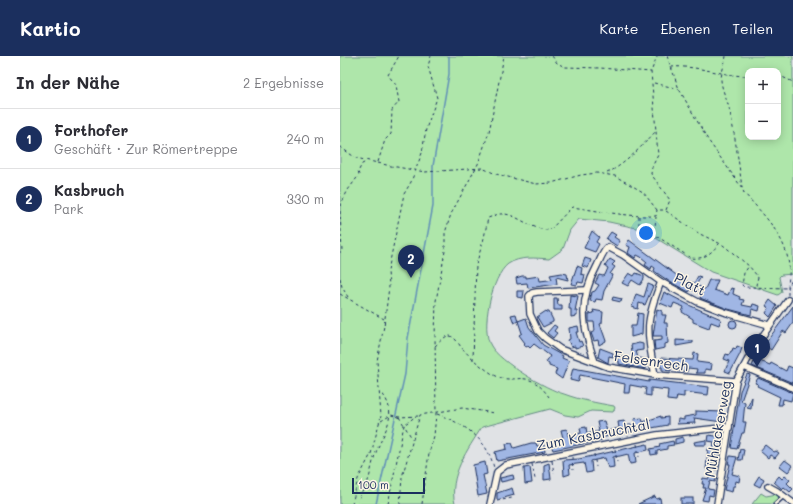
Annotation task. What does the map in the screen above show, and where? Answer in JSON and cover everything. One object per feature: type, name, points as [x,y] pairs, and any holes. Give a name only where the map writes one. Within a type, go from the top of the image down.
[{"type":"street","name":"Platt","points":[[586,290],[593,273],[608,247],[623,255],[661,282],[713,308],[770,325]]},
{"type":"street","points":[[655,375],[648,339],[648,326],[653,301],[661,282]]},
{"type":"street","points":[[586,290],[583,308],[584,320],[587,337],[595,362]]},
{"type":"street","name":"Felsenrech","points":[[586,290],[537,292],[532,293],[529,296],[530,314],[538,331],[552,344],[565,351],[608,368],[655,375],[736,381]]},
{"type":"street","name":"Mühlackerweg","points":[[717,504],[736,381],[770,325],[788,300]]},
{"type":"street","points":[[744,367],[793,388]]},
{"type":"street","name":"Zum Kasbruchtal","points":[[497,472],[506,465],[636,439],[681,431],[729,427]]},
{"type":"street","points":[[490,504],[494,479],[497,472]]},
{"type":"street","points":[[768,486],[793,503]]},
{"type":"lane","points":[[775,504],[784,496]]},
{"type":"path","points":[[377,163],[385,140],[391,134],[392,110],[399,102],[396,85],[388,75],[399,56]]},
{"type":"path","points":[[352,504],[358,479],[371,454],[380,421],[381,392],[377,361],[382,342],[389,288],[388,271],[401,204],[422,152],[426,129],[438,98],[428,66],[431,56]]},
{"type":"path","points":[[422,504],[429,453],[434,436],[436,414],[436,302],[445,251],[445,233],[451,214],[478,164],[489,132],[504,56]]},
{"type":"path","points":[[552,56],[557,63],[564,67],[651,72]]},
{"type":"path","points":[[657,56],[651,72],[658,155],[652,167],[651,174],[670,200],[666,210]]},
{"type":"path","points":[[667,56],[679,89],[719,157],[742,188],[744,193],[776,229],[785,250],[789,266],[788,300]]},
{"type":"path","points":[[726,56],[721,78],[723,95],[730,111],[742,188]]},
{"type":"path","points":[[671,67],[696,67],[722,74],[745,76]]},
{"type":"path","points":[[781,76],[793,82]]},
{"type":"path","points":[[653,83],[679,89]]},
{"type":"path","points":[[606,174],[616,169],[637,151],[657,130]]},
{"type":"path","points":[[340,148],[356,158],[367,162],[425,172],[482,168],[496,174],[536,184],[551,183],[581,175],[606,174],[615,176],[643,192],[657,210],[655,227],[648,234]]},
{"type":"path","points":[[340,206],[348,190],[359,175],[358,172],[362,164],[367,162]]},
{"type":"path","points":[[473,360],[476,266],[488,218],[500,214],[508,214],[541,230],[550,230],[572,207],[623,215],[656,216]]},
{"type":"path","points":[[657,210],[666,210],[695,231],[720,244],[750,266],[758,277],[756,285],[759,288]]},
{"type":"path","points":[[340,211],[342,251],[340,253]]},
{"type":"path","points":[[639,216],[639,225],[691,258],[700,259],[720,244]]},
{"type":"path","points":[[750,266],[744,273],[742,285],[759,288],[788,288]]},
{"type":"path","points":[[788,288],[793,277]]},
{"type":"path","points":[[340,278],[342,287],[348,297]]},
{"type":"path","points":[[340,294],[348,297],[384,319]]},
{"type":"path","points":[[435,346],[446,337],[451,336],[473,360],[495,375],[506,380],[518,377],[533,380],[549,397]]},
{"type":"path","points":[[354,499],[358,503],[368,480],[380,443],[387,430],[391,415],[385,396],[381,392]]},
{"type":"path","points":[[380,421],[391,415],[398,417],[420,416],[462,408],[494,413]]},
{"type":"path","points":[[436,414],[449,419],[474,434],[488,449],[494,468],[497,472]]},
{"type":"path","points":[[388,504],[404,425],[416,416]]},
{"type":"path","points":[[400,504],[402,477],[420,416]]},
{"type":"path","points":[[398,417],[413,440]]},
{"type":"path","points":[[636,439],[639,457]]},
{"type":"path","points":[[615,444],[617,462]]},
{"type":"path","points":[[593,448],[596,467]]},
{"type":"path","points":[[571,452],[573,470]]},
{"type":"path","points":[[531,460],[535,479]]},
{"type":"path","points":[[552,463],[554,473]]},
{"type":"path","points":[[499,500],[512,498]]},
{"type":"green space","points":[[340,56],[793,56],[793,274],[781,275],[779,277],[782,292],[778,295],[711,272],[641,229],[609,222],[579,219],[570,230],[563,249],[549,259],[528,258],[513,261],[508,264],[502,270],[497,279],[489,303],[487,328],[491,346],[513,367],[546,387],[570,396],[614,406],[615,408],[613,412],[591,411],[578,417],[565,415],[550,409],[482,427],[465,454],[457,473],[454,483],[455,504],[340,504]]},
{"type":"green space","points":[[761,493],[766,496],[777,494],[780,497],[772,504],[752,504]]},
{"type":"building","points":[[592,231],[599,237],[596,242],[599,244],[595,252],[584,248]]},
{"type":"building","points":[[611,232],[616,235],[614,237],[620,241],[617,246],[606,239]]},
{"type":"building","points":[[629,240],[683,280],[694,283],[698,276],[701,277],[696,285],[705,289],[709,280],[718,280],[714,290],[728,295],[731,288],[734,289],[733,294],[740,297],[739,299],[744,300],[742,305],[752,307],[753,304],[760,306],[759,311],[752,309],[751,315],[728,309],[700,298],[702,294],[694,290],[690,290],[689,292],[670,282],[654,271],[655,268],[652,266],[651,269],[645,265],[647,262],[641,257],[637,255],[635,258],[628,253],[630,247],[626,245]]},
{"type":"building","points":[[585,258],[591,260],[588,268],[582,266]]},
{"type":"building","points":[[610,259],[615,262],[612,265],[615,267],[610,274],[612,275],[604,291],[602,300],[596,299],[595,302],[590,301],[592,292],[595,291],[599,285],[595,283],[599,275],[605,275],[608,268],[605,266]]},
{"type":"building","points":[[577,266],[582,268],[581,274],[585,275],[583,283],[578,282],[577,285],[571,284]]},
{"type":"building","points":[[562,273],[567,274],[568,280],[556,277],[557,284],[528,288],[527,283],[517,284],[516,278],[522,276],[526,276],[526,278],[539,276],[540,281],[552,279],[550,275]]},
{"type":"building","points":[[629,273],[634,276],[636,273],[644,276],[644,279],[640,285],[632,280],[628,286],[622,283]]},
{"type":"building","points":[[648,284],[653,286],[645,305],[639,303],[638,309],[632,307],[636,294],[644,297]]},
{"type":"building","points":[[517,291],[524,291],[523,298],[517,297]]},
{"type":"building","points":[[664,292],[721,319],[719,325],[711,322],[709,328],[693,322],[693,319],[682,312],[684,307],[674,303],[672,308],[660,303]]},
{"type":"building","points":[[570,295],[578,296],[575,311],[577,311],[577,316],[571,317],[571,309],[569,309]]},
{"type":"building","points":[[613,297],[622,299],[621,302],[612,300]]},
{"type":"building","points":[[554,298],[557,298],[558,305],[562,305],[562,310],[554,310]]},
{"type":"building","points":[[770,300],[777,306],[770,317],[766,313],[769,308],[766,306]]},
{"type":"building","points":[[793,306],[793,323],[786,333],[783,331],[771,350],[764,345]]},
{"type":"building","points":[[657,309],[662,311],[662,315],[666,315],[664,323],[667,323],[668,343],[665,344],[665,348],[655,350],[654,341],[662,340],[662,336],[653,336]]},
{"type":"building","points":[[593,310],[603,312],[602,323],[600,324],[606,341],[599,345],[598,340],[594,341],[591,333],[595,331],[594,322],[589,322],[589,314],[594,313]]},
{"type":"building","points":[[546,311],[549,312],[553,322],[543,327],[537,317]]},
{"type":"building","points":[[638,313],[643,314],[642,334],[631,337],[631,326],[636,326]]},
{"type":"building","points":[[516,314],[518,321],[514,323],[511,315]]},
{"type":"building","points":[[526,318],[529,327],[543,345],[569,361],[562,379],[555,374],[557,369],[549,366],[546,362],[550,356],[534,344],[530,348],[528,346],[526,347],[519,335],[522,333],[518,321]]},
{"type":"building","points":[[733,320],[736,321],[736,327],[733,328],[730,327],[729,324],[730,321]]},
{"type":"building","points":[[554,325],[557,327],[554,331],[557,333],[553,338],[547,333]]},
{"type":"building","points":[[578,326],[579,332],[576,332],[579,342],[581,341],[583,346],[575,348],[575,346],[571,347],[568,340],[570,339],[569,328]]},
{"type":"building","points":[[676,340],[693,341],[693,343],[676,346]]},
{"type":"building","points":[[639,343],[643,344],[643,350],[636,351],[638,358],[647,359],[646,369],[619,364],[619,361],[617,361],[618,355],[633,359],[631,345]]},
{"type":"building","points":[[737,346],[742,348],[730,373],[725,371],[729,361],[724,359],[726,354],[729,355],[733,348],[736,349]]},
{"type":"building","points":[[600,348],[613,353],[613,357],[609,356],[608,363],[598,357]]},
{"type":"building","points":[[694,353],[698,354],[697,362],[712,364],[711,370],[705,369],[705,373],[696,373],[697,369],[688,368],[687,372],[679,371],[680,368],[671,367],[671,371],[662,370],[662,367],[660,367],[661,358],[693,360]]},
{"type":"building","points":[[755,359],[770,365],[771,363],[786,371],[788,366],[793,368],[793,383],[752,366]]},
{"type":"building","points":[[573,368],[649,382],[649,380],[709,387],[708,395],[684,392],[684,397],[677,396],[676,401],[667,400],[668,390],[651,388],[651,396],[645,395],[646,388],[630,385],[629,393],[624,393],[625,384],[580,375],[578,382],[570,380]]},
{"type":"building","points":[[747,374],[750,375],[741,401],[745,403],[743,422],[746,422],[744,433],[742,433],[737,449],[731,448],[740,391]]},
{"type":"building","points":[[758,378],[793,393],[791,401],[783,399],[782,405],[778,405],[780,397],[757,386],[758,384],[755,383]]},
{"type":"building","points":[[752,397],[751,409],[747,408]]},
{"type":"building","points":[[696,411],[723,412],[722,422],[694,418],[695,423],[677,424],[678,419],[684,420],[684,417],[696,415]]},
{"type":"building","points":[[661,416],[661,418],[668,417],[668,425],[613,435],[601,438],[602,440],[553,450],[550,442],[563,438],[561,430],[567,429],[568,436],[581,433],[580,428],[586,427],[587,434],[599,431],[597,422],[604,421],[607,431],[619,428],[618,422],[624,421],[625,426],[635,424],[634,419],[642,418],[643,422]]},
{"type":"building","points":[[709,435],[722,437],[720,456],[713,455],[712,463],[718,464],[717,470],[706,469],[708,449],[713,449],[714,442],[708,441]]},
{"type":"building","points":[[683,437],[683,442],[675,444],[675,439]]},
{"type":"building","points":[[706,440],[706,445],[695,445],[694,442]]},
{"type":"building","points":[[673,441],[674,445],[667,446],[667,449],[657,451],[657,454],[651,455],[650,449],[660,447],[659,444]]},
{"type":"building","points":[[512,443],[514,448],[531,443],[536,443],[537,446],[544,445],[545,452],[497,461],[495,452],[507,449],[506,444]]},
{"type":"building","points":[[647,444],[648,450],[635,453],[636,463],[630,464],[628,454],[613,457],[614,467],[608,468],[605,458],[591,461],[592,472],[586,473],[584,463],[569,465],[570,474],[564,476],[563,460],[579,459]]},
{"type":"building","points":[[765,445],[774,452],[776,451],[779,453],[775,458],[770,455],[768,458],[760,451]]},
{"type":"building","points":[[740,449],[744,450],[742,460],[738,460]]},
{"type":"building","points":[[730,456],[737,457],[732,474],[740,476],[739,482],[736,481],[735,486],[733,486],[732,492],[724,490],[730,464],[728,464]]},
{"type":"building","points":[[785,460],[793,466],[788,472],[780,466]]},
{"type":"building","points":[[485,462],[487,474],[483,475],[487,494],[478,496],[473,465]]},
{"type":"building","points":[[549,463],[551,479],[544,480],[544,465]]},
{"type":"building","points":[[530,467],[532,483],[525,484],[524,468]]},
{"type":"building","points":[[513,475],[514,479],[501,482],[500,478]]},
{"type":"building","points":[[710,476],[716,477],[715,482],[710,481],[708,489],[714,490],[713,496],[709,495],[708,501],[702,500],[706,488],[703,488],[703,478],[709,479]]},
{"type":"building","points":[[759,476],[764,479],[760,487],[754,484]]},
{"type":"building","points":[[779,476],[782,479],[785,476],[790,480],[787,483],[793,489],[790,492],[784,487],[782,489],[774,482]]},
{"type":"building","points":[[512,488],[514,495],[497,500],[497,493]]},
{"type":"building","points":[[655,496],[656,499],[660,498],[661,504],[638,504]]},
{"type":"building","points":[[681,498],[693,498],[693,504],[681,504]]},
{"type":"waterway","points":[[376,504],[405,374],[408,338],[433,206],[433,166],[449,74],[449,56]]},
{"type":"place","name":"Kasbruch","points":[[411,278]]},
{"type":"place","name":"Forthofer","points":[[757,367]]}]
